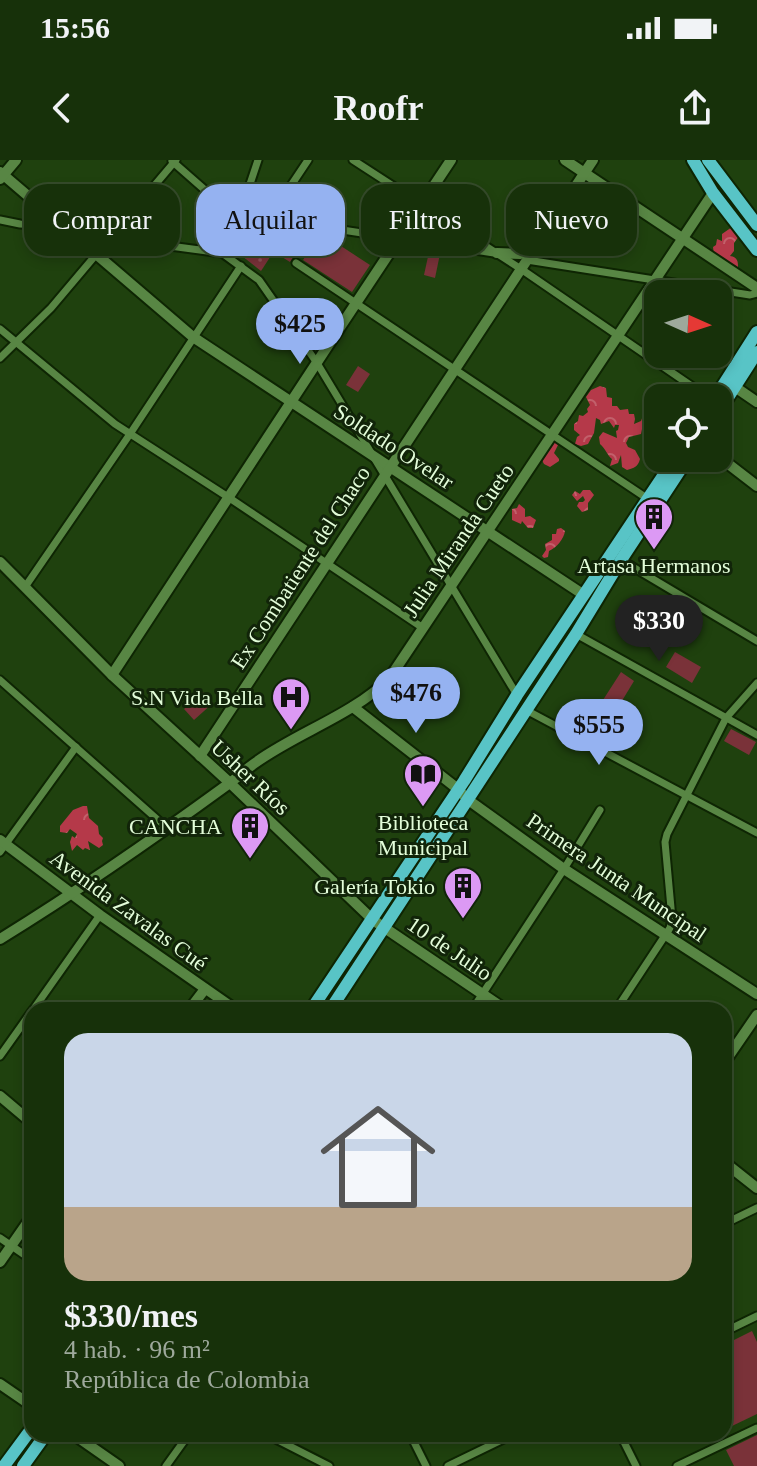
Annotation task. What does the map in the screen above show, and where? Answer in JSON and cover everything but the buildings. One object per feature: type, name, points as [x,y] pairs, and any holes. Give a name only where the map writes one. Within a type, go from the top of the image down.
[{"type":"highway","points":[[695,160],[757,225]]},
{"type":"highway","points":[[710,160],[715,183],[757,250]]},
{"type":"highway","points":[[710,160],[729,176],[757,214]]},
{"type":"highway","points":[[715,183],[757,239]]},
{"type":"highway","points":[[724,384],[757,332]]},
{"type":"highway","points":[[732,392],[757,352]]},
{"type":"highway","points":[[462,794],[517,695],[666,472]]},
{"type":"highway","points":[[334,1002],[378,923],[462,794],[525,710],[576,634],[679,472]]},
{"type":"highway","points":[[574,611],[586,618]]},
{"type":"highway","points":[[317,1002],[378,923]]},
{"type":"highway","points":[[4,1466],[24,1439]]},
{"type":"highway","points":[[23,1466],[40,1442]]},
{"type":"street","points":[[1,175],[16,160]]},
{"type":"street","points":[[250,184],[258,160]]},
{"type":"street","points":[[292,184],[308,160]]},
{"type":"street","points":[[353,160],[391,184]]},
{"type":"street","points":[[435,184],[451,160]]},
{"type":"street","points":[[565,160],[757,290],[750,295],[732,292]]},
{"type":"street","name":"Ex Combatiente del Chaco","points":[[200,756],[593,160]]},
{"type":"street","points":[[155,184],[174,161],[199,184]]},
{"type":"street","name":"Soldado Ovelar","points":[[1,175],[24,193]]},
{"type":"street","name":"Julia Miranda Cueto","points":[[655,280],[715,183]]},
{"type":"street","points":[[0,220],[24,224]]},
{"type":"street","points":[[490,248],[527,260],[648,280]]},
{"type":"street","points":[[490,252],[520,254],[618,336],[688,384]]},
{"type":"street","points":[[0,358],[51,308],[94,256]]},
{"type":"street","name":"Soldado Ovelar","points":[[96,256],[193,337],[372,455],[387,472],[487,531],[584,595]]},
{"type":"street","points":[[226,256],[259,280],[267,290],[317,363],[372,455]]},
{"type":"street","points":[[112,675],[388,256]]},
{"type":"street","points":[[296,263],[648,499]]},
{"type":"street","points":[[25,587],[241,266]]},
{"type":"street","name":"Julia Miranda Cueto","points":[[0,939],[72,894],[256,762],[378,690],[389,679],[644,296]]},
{"type":"street","points":[[0,329],[115,424],[423,628]]},
{"type":"street","points":[[735,387],[757,402]]},
{"type":"street","points":[[732,467],[757,486]]},
{"type":"street","points":[[387,472],[450,587],[517,695]]},
{"type":"street","points":[[621,560],[757,641]]},
{"type":"street","name":"Usher Ríos","points":[[0,562],[112,675],[378,923]]},
{"type":"street","points":[[576,634],[757,735]]},
{"type":"street","points":[[0,680],[167,828]]},
{"type":"street","points":[[621,1002],[666,935],[672,919],[665,842],[667,834],[726,718],[757,683]]},
{"type":"street","name":"Primera Junta Muncipal","points":[[353,707],[462,794],[564,869],[757,994]]},
{"type":"street","points":[[525,710],[757,833]]},
{"type":"street","points":[[2,845],[76,747]]},
{"type":"street","points":[[477,1002],[600,810]]},
{"type":"street","name":"Avenida Zavalas Cué","points":[[2,845],[224,1002]]},
{"type":"street","points":[[38,1002],[100,915]]},
{"type":"street","name":"10 de Julio","points":[[378,923],[494,1002]]},
{"type":"street","points":[[195,1002],[205,989]]},
{"type":"street","points":[[732,1051],[757,1015]]},
{"type":"street","points":[[0,1056],[24,1022]]},
{"type":"street","points":[[0,1096],[24,1116]]},
{"type":"street","points":[[732,1168],[757,1188]]},
{"type":"street","points":[[732,1220],[757,1208]]},
{"type":"street","points":[[0,1262],[24,1227]]},
{"type":"street","points":[[0,1238],[24,1255]]},
{"type":"street","points":[[732,1329],[757,1318]]},
{"type":"street","points":[[0,1384],[24,1400]]},
{"type":"street","points":[[732,1440],[757,1428]]},
{"type":"street","points":[[84,1442],[119,1466]]},
{"type":"street","points":[[166,1466],[183,1442]]},
{"type":"street","points":[[282,1442],[329,1466]]},
{"type":"street","points":[[414,1442],[426,1466]]},
{"type":"street","points":[[448,1466],[498,1442]]},
{"type":"street","points":[[624,1442],[636,1466]]},
{"type":"street","points":[[677,1466],[728,1442]]},
{"type":"green space","points":[[732,227],[739,236],[730,256],[737,260],[736,269],[714,255],[713,247],[717,239],[722,241],[722,234]]},
{"type":"green space","points":[[600,386],[606,388],[607,397],[612,398],[612,406],[620,410],[628,409],[629,414],[634,414],[634,424],[641,421],[644,413],[641,434],[629,437],[626,443],[640,459],[632,469],[622,467],[621,455],[618,463],[610,466],[612,459],[600,444],[599,437],[603,432],[617,438],[619,425],[614,428],[609,421],[601,424],[596,418],[594,433],[588,444],[575,444],[580,435],[574,430],[574,424],[579,415],[588,412],[590,405],[586,397],[591,390]]},
{"type":"green space","points":[[554,441],[558,442],[554,453],[559,461],[550,467],[541,458]]},
{"type":"green space","points":[[583,490],[590,490],[594,495],[588,503],[588,510],[582,512],[577,506],[585,500],[583,496],[577,501],[572,495],[575,491],[580,494]]},
{"type":"green space","points":[[519,504],[525,509],[525,517],[536,520],[533,528],[528,528],[522,521],[521,524],[512,520],[512,509]]},
{"type":"green space","points":[[561,528],[565,531],[563,537],[544,558],[545,544]]},
{"type":"green space","points":[[87,806],[89,818],[98,826],[103,845],[99,848],[88,841],[90,850],[83,850],[77,845],[72,851],[70,842],[72,836],[75,838],[77,834],[70,829],[67,833],[60,832],[60,826],[73,810]]},
{"type":"shaded area","points":[[345,249],[370,265],[352,292],[303,260],[306,256],[345,256]]},
{"type":"shaded area","points":[[242,256],[271,256],[261,271]]},
{"type":"shaded area","points":[[280,256],[294,256],[290,262]]},
{"type":"shaded area","points":[[428,256],[440,256],[435,278],[424,275]]},
{"type":"shaded area","points":[[358,366],[370,374],[358,392],[346,385]]},
{"type":"shaded area","points":[[675,652],[701,667],[692,683],[666,667]]},
{"type":"shaded area","points":[[621,672],[634,681],[617,709],[603,700]]},
{"type":"shaded area","points":[[203,692],[213,703],[194,720],[184,709]]},
{"type":"shaded area","points":[[731,729],[756,742],[749,755],[724,741]]},
{"type":"shaded area","points":[[752,1331],[757,1342],[757,1414],[732,1426],[732,1341]]},
{"type":"shaded area","points":[[757,1435],[757,1466],[734,1466],[726,1450]]},
{"type":"place","name":"Artasa Hermanos","points":[[654,551]]},
{"type":"place","name":"S.N Vida Bella","points":[[291,731]]},
{"type":"place","name":"Biblioteca Municipal","points":[[423,808]]},
{"type":"place","name":"CANCHA","points":[[250,860]]},
{"type":"place","name":"Galería Tokio","points":[[463,920]]}]
